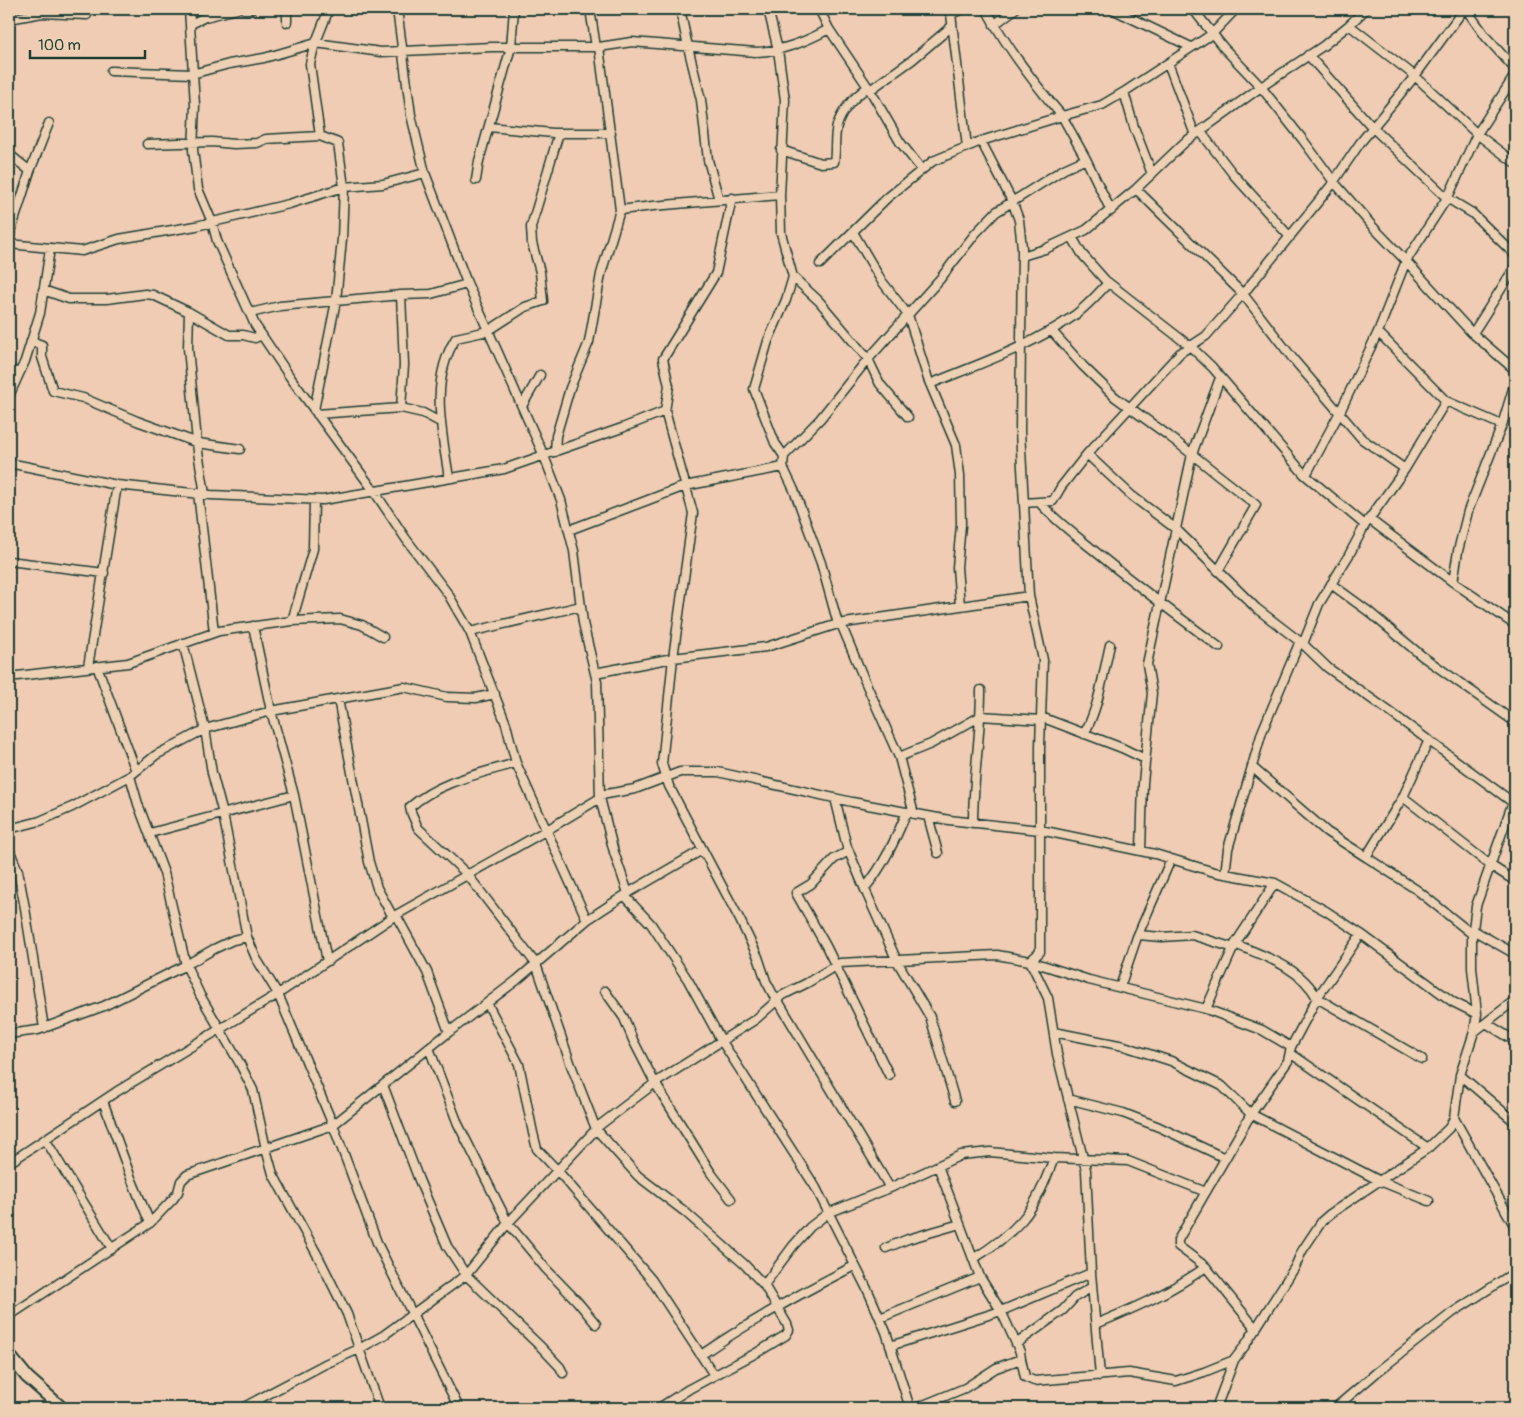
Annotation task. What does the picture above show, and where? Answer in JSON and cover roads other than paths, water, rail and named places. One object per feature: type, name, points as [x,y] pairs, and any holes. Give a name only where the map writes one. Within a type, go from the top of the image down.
[{"type":"highway","points":[[9,1355],[27,1377],[62,1408]]},
{"type":"street","points":[[189,9],[195,105],[193,150],[198,189],[212,222],[217,241],[262,335],[374,491],[406,539],[448,594],[470,632],[506,724],[516,763],[587,920]]},
{"type":"street","points":[[190,24],[206,17],[237,9]]},
{"type":"street","points":[[244,9],[252,9]]},
{"type":"street","points":[[287,9],[287,22]]},
{"type":"street","points":[[320,136],[310,64],[329,9]]},
{"type":"street","points":[[397,9],[411,114],[425,173],[467,284],[544,456],[561,500],[569,530],[574,551],[583,624],[595,673],[600,796],[626,894],[651,924],[688,980],[721,1040],[816,1188],[854,1266],[869,1292],[890,1346],[910,1408]]},
{"type":"street","points":[[476,180],[479,161],[511,47],[514,9]]},
{"type":"street","points":[[555,452],[556,436],[570,388],[589,342],[602,274],[620,210],[611,133],[598,47],[590,9]]},
{"type":"street","points":[[680,9],[702,100],[708,160],[719,200]]},
{"type":"street","points":[[771,9],[769,14],[778,50],[785,100],[781,150],[781,233],[793,277],[819,301],[868,359],[880,384],[908,417]]},
{"type":"street","points":[[819,9],[829,29],[869,88],[900,142],[922,170]]},
{"type":"street","points":[[963,9],[949,12],[967,147]]},
{"type":"street","points":[[986,9],[994,25],[1024,70],[1062,116],[1086,158],[1111,211]]},
{"type":"street","points":[[994,25],[1015,9]]},
{"type":"street","points":[[1112,9],[1192,48]]},
{"type":"street","points":[[1193,9],[1212,34],[1262,87],[1334,182],[1374,228],[1406,260],[1472,333],[1515,370]]},
{"type":"street","points":[[820,264],[887,198],[933,161],[981,141],[1102,105],[1212,34],[1236,9]]},
{"type":"street","points":[[1022,256],[1045,249],[1086,230],[1136,189],[1185,142],[1349,25],[1366,9]]},
{"type":"street","points":[[1024,503],[1054,501],[1061,487],[1087,454],[1131,406],[1180,353],[1206,336],[1243,294],[1334,182],[1373,128],[1465,9],[1486,37],[1515,69]]},
{"type":"street","points":[[9,19],[43,11],[87,15]]},
{"type":"street","points":[[1349,25],[1415,76],[1477,134],[1515,163]]},
{"type":"street","points":[[781,150],[821,163],[834,162],[836,128],[844,112],[857,95],[912,60],[952,26]]},
{"type":"street","points":[[111,70],[192,74],[229,64],[264,58],[316,43],[381,52],[511,47],[598,47],[632,42],[756,52],[778,50],[814,37],[829,29]]},
{"type":"street","points":[[1308,55],[1373,128],[1447,198],[1472,213],[1515,255]]},
{"type":"street","points":[[1168,63],[1197,133],[1290,237]]},
{"type":"street","points":[[1306,475],[1340,412],[1378,332],[1406,260],[1447,198],[1477,134],[1515,75]]},
{"type":"street","points":[[1124,92],[1134,127],[1152,174]]},
{"type":"street","points":[[9,238],[30,172],[49,123]]},
{"type":"street","points":[[489,127],[559,133],[611,133]]},
{"type":"street","points":[[449,478],[440,422],[439,391],[447,353],[456,338],[488,331],[525,307],[544,301],[540,272],[532,243],[531,227],[559,133]]},
{"type":"street","points":[[147,144],[194,142],[257,143],[266,139],[320,136],[338,143],[344,187],[336,301],[316,412]]},
{"type":"street","points":[[981,141],[1012,201],[1019,220],[1022,256],[1020,431],[1029,596],[1043,660],[1040,952],[1030,961]]},
{"type":"street","points":[[9,154],[30,172]]},
{"type":"street","points":[[865,888],[878,873],[911,813],[899,757],[840,624],[821,563],[794,490],[783,467],[784,456],[820,419],[868,359],[996,212],[1064,169],[1086,158]]},
{"type":"street","points":[[9,244],[82,251],[120,240],[212,222],[289,204],[344,187],[383,184],[425,173]]},
{"type":"street","points":[[1136,189],[1243,294],[1294,360],[1362,439],[1405,469]]},
{"type":"street","points":[[620,210],[780,195]]},
{"type":"street","points":[[732,198],[716,273],[663,360],[669,386],[665,411],[693,513],[673,658],[662,764],[669,786],[740,920],[758,957],[766,980],[890,1188]]},
{"type":"street","points":[[853,232],[882,280],[908,315],[930,384],[956,445],[960,475],[961,525],[957,568],[960,606]]},
{"type":"street","points":[[1072,237],[1082,254],[1108,283],[1191,347],[1212,367],[1306,475],[1367,522],[1515,625]]},
{"type":"street","points":[[9,396],[40,313],[50,249]]},
{"type":"street","points":[[1472,333],[1515,267]]},
{"type":"street","points":[[784,456],[775,443],[754,389],[768,341],[786,300],[793,277]]},
{"type":"street","points":[[930,384],[1021,346],[1051,330],[1075,314],[1108,283]]},
{"type":"street","points":[[250,313],[280,306],[430,294],[467,284]]},
{"type":"street","points":[[43,290],[69,299],[107,299],[145,294],[161,298],[229,335],[243,335],[255,338],[262,335]]},
{"type":"street","points":[[401,295],[404,366],[401,408]]},
{"type":"street","points":[[189,312],[188,348],[214,632]]},
{"type":"street","points":[[1051,330],[1089,372],[1115,397],[1131,406],[1256,505],[1218,571]]},
{"type":"street","points":[[1378,332],[1446,401],[1502,425]]},
{"type":"street","points":[[31,341],[42,345],[42,356],[53,391],[83,398],[137,421],[198,443],[240,449]]},
{"type":"street","points":[[9,369],[19,373]]},
{"type":"street","points":[[522,406],[540,375]]},
{"type":"street","points":[[1141,851],[1145,759],[1152,693],[1147,664],[1192,454],[1220,378]]},
{"type":"street","points":[[1453,582],[1458,551],[1468,511],[1502,425],[1515,382]]},
{"type":"street","points":[[1225,874],[1228,849],[1262,732],[1319,604],[1367,522],[1405,469],[1446,401]]},
{"type":"street","points":[[316,412],[401,408],[423,412],[440,422]]},
{"type":"street","points":[[9,463],[117,485],[202,493],[323,500],[504,469],[665,411]]},
{"type":"street","points":[[1087,454],[1132,496],[1176,528],[1256,608],[1302,642],[1328,668],[1514,801],[1476,906],[1472,932],[1472,968],[1477,1014],[1474,1032],[1460,1075],[1454,1118],[1448,1128],[1428,1148],[1322,1221],[1256,1329],[1234,1360],[1216,1408]]},
{"type":"street","points":[[569,530],[685,486],[783,467]]},
{"type":"street","points":[[88,667],[117,485]]},
{"type":"street","points":[[292,621],[314,549],[314,500]]},
{"type":"street","points":[[1040,503],[1047,512],[1160,604],[1219,647]]},
{"type":"street","points":[[9,561],[104,573]]},
{"type":"street","points":[[1331,584],[1368,611],[1422,656],[1515,722]]},
{"type":"street","points":[[595,673],[673,658],[766,646],[840,624],[1029,596]]},
{"type":"street","points":[[470,632],[581,606]]},
{"type":"street","points":[[9,677],[128,663],[214,632],[292,621],[340,619],[362,625],[383,637]]},
{"type":"street","points":[[253,626],[271,711],[294,795],[327,961]]},
{"type":"street","points":[[183,643],[205,729],[212,773],[223,814],[247,937],[256,958],[278,994],[333,1125],[378,1245],[459,1408]]},
{"type":"street","points":[[1084,734],[1095,710],[1110,645]]},
{"type":"street","points":[[97,666],[133,774],[138,804],[164,873],[186,965],[200,995],[253,1090],[266,1149],[277,1181],[347,1314],[380,1408]]},
{"type":"street","points":[[9,829],[40,821],[72,807],[133,774],[156,755],[205,729],[271,711],[404,687],[447,697],[476,698],[495,694]]},
{"type":"street","points":[[972,823],[973,788],[982,690]]},
{"type":"street","points":[[338,700],[369,862],[377,888],[427,972],[449,1032]]},
{"type":"street","points":[[899,757],[931,744],[981,716],[1041,719],[1122,748],[1145,759]]},
{"type":"street","points":[[1366,857],[1403,797],[1429,740]]},
{"type":"street","points":[[516,763],[460,779],[431,792],[410,807],[418,828],[467,874],[536,964],[571,1065],[596,1129],[638,1176],[684,1211],[744,1264],[764,1285],[788,1324],[789,1330],[786,1335],[659,1408]]},
{"type":"street","points":[[1252,767],[1327,832],[1417,890],[1472,932],[1515,954]]},
{"type":"street","points":[[9,1163],[219,1028],[278,994],[395,916],[547,830],[600,796],[635,790],[680,772],[718,772],[911,813],[972,823],[1040,830],[1141,851],[1214,872],[1275,883],[1326,911],[1361,934],[1454,1002],[1477,1014]]},
{"type":"street","points":[[150,833],[294,795]]},
{"type":"street","points":[[1403,797],[1490,865],[1515,881]]},
{"type":"street","points":[[835,798],[841,827],[865,888],[897,961],[930,1017],[955,1100]]},
{"type":"street","points":[[928,816],[938,853]]},
{"type":"street","points":[[9,849],[18,871],[26,908],[44,1028]]},
{"type":"street","points":[[9,1316],[150,1223],[173,1200],[178,1192],[181,1181],[186,1175],[333,1125],[536,964],[587,920],[626,894],[702,850]]},
{"type":"street","points":[[849,850],[834,859],[811,884],[796,893],[836,966],[890,1075]]},
{"type":"street","points":[[1120,987],[1138,935],[1171,859]]},
{"type":"street","points":[[1206,1009],[1235,946],[1275,883]]},
{"type":"street","points":[[1256,1329],[1206,1267],[1178,1246],[1178,1240],[1252,1114],[1288,1061],[1290,1050],[1317,998],[1361,934]]},
{"type":"street","points":[[1138,935],[1162,937],[1192,935],[1235,946],[1272,959],[1297,975],[1314,991],[1317,998],[1422,1059]]},
{"type":"street","points":[[9,1034],[44,1028],[124,997],[214,949],[233,940],[247,937]]},
{"type":"street","points":[[242,1408],[359,1349],[412,1316],[466,1275],[508,1223],[596,1129],[655,1083],[766,1012],[777,1000],[840,963],[997,956],[1030,961],[1089,980],[1206,1009],[1262,1030],[1428,1148]]},
{"type":"street","points":[[1030,961],[1048,998],[1068,1100],[1086,1170],[1091,1273],[1100,1376]]},
{"type":"street","points":[[605,991],[624,1018],[655,1083],[711,1173],[731,1199]]},
{"type":"street","points":[[1474,1032],[1515,1000]]},
{"type":"street","points":[[487,1003],[519,1064],[537,1149],[650,1279],[714,1375]]},
{"type":"street","points":[[1486,1023],[1515,1042]]},
{"type":"street","points":[[1054,1032],[1124,1046],[1171,1061],[1222,1086],[1252,1114],[1380,1181],[1429,1201]]},
{"type":"street","points":[[429,1048],[458,1124],[508,1223],[546,1269],[578,1301],[596,1324]]},
{"type":"street","points":[[1460,1075],[1515,1122]]},
{"type":"street","points":[[383,1085],[447,1246],[466,1275],[541,1347],[560,1367],[563,1373]]},
{"type":"street","points":[[1068,1100],[1123,1113],[1159,1127],[1225,1158]]},
{"type":"street","points":[[103,1101],[131,1178],[150,1223]]},
{"type":"street","points":[[1454,1118],[1515,1227]]},
{"type":"street","points":[[45,1139],[112,1249]]},
{"type":"street","points":[[764,1285],[793,1246],[810,1227],[828,1213],[890,1188],[961,1155],[990,1152],[1054,1158],[1128,1161],[1206,1192]]},
{"type":"street","points":[[973,1259],[993,1247],[1022,1220],[1041,1190],[1054,1158]]},
{"type":"street","points":[[938,1166],[980,1277],[1002,1312],[1016,1344],[1022,1359],[1025,1377],[1034,1381],[1129,1373],[1176,1381],[1234,1360]]},
{"type":"street","points":[[886,1248],[908,1239],[960,1224]]},
{"type":"street","points":[[701,1356],[736,1330],[854,1266]]},
{"type":"street","points":[[1096,1324],[1145,1304],[1179,1286],[1206,1267]]},
{"type":"street","points":[[1335,1408],[1452,1313],[1515,1272]]},
{"type":"street","points":[[890,1346],[1002,1312],[1091,1273]]},
{"type":"street","points":[[880,1318],[980,1277]]},
{"type":"street","points":[[1016,1344],[1063,1310],[1075,1296],[1092,1287]]},
{"type":"street","points":[[916,1408],[966,1388],[996,1368],[1022,1359]]}]
